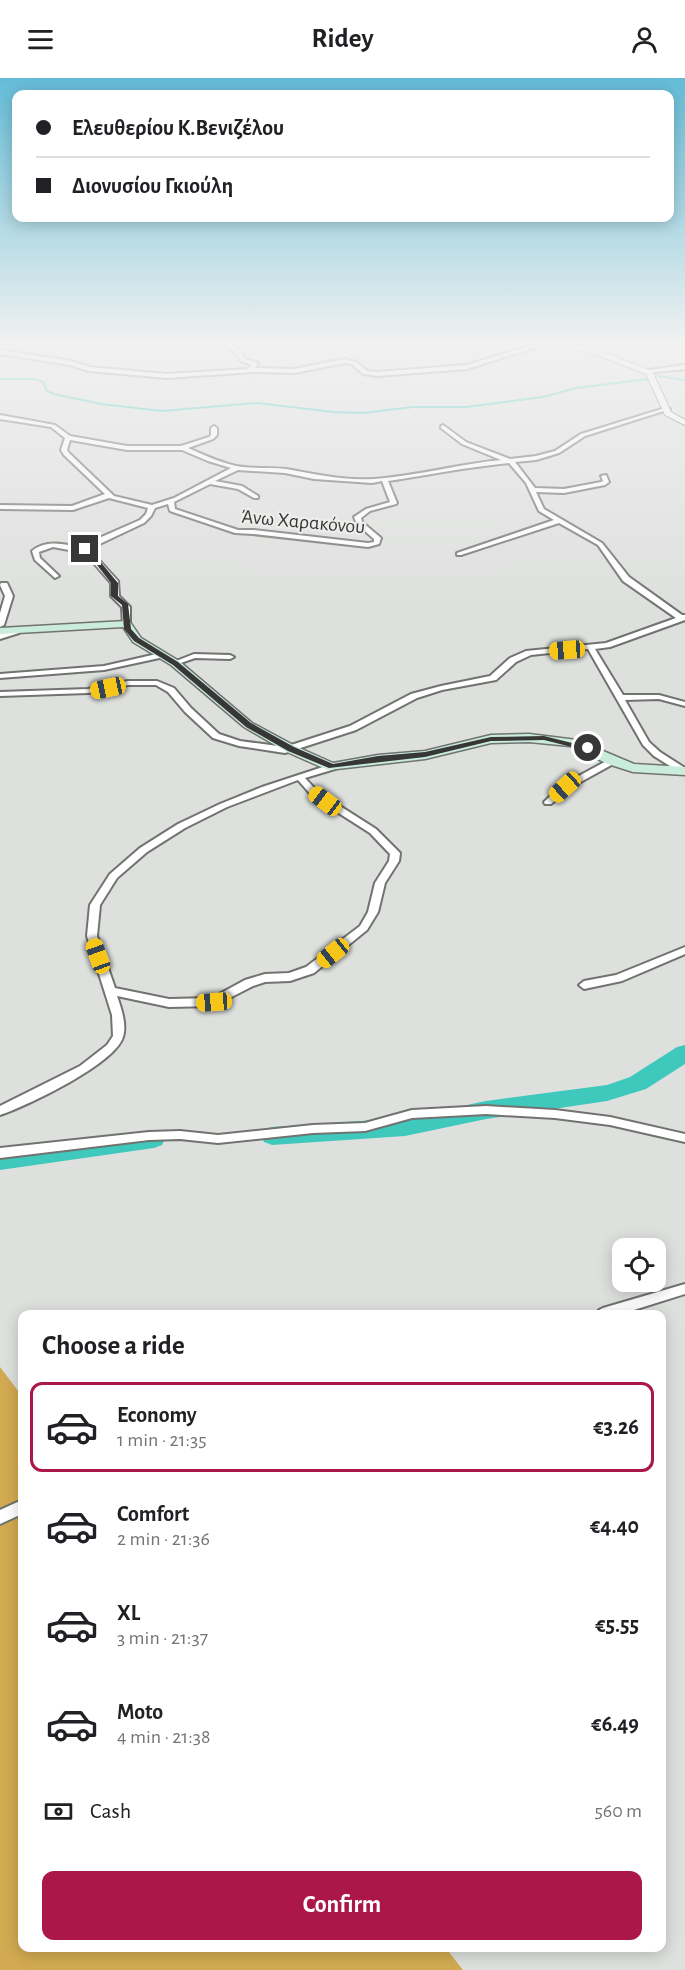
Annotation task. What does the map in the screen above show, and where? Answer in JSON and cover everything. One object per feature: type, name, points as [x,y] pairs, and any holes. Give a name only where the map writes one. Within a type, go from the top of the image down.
[{"type":"main road","points":[[0,632],[126,624],[137,640],[175,663],[248,725],[291,749],[332,767],[378,759],[425,755],[481,741],[544,738],[573,743],[612,761],[641,769],[685,771]]},
{"type":"street","points":[[57,429],[68,438],[126,448],[181,448],[212,438],[214,429]]},
{"type":"street","points":[[446,429],[464,443],[511,461],[529,483],[539,508],[600,544],[626,579],[683,618]]},
{"type":"street","points":[[181,448],[237,468],[285,471],[314,477],[385,481],[475,464],[552,455],[583,435],[601,429]]},
{"type":"street","points":[[68,438],[63,450],[110,495],[152,507],[213,482],[237,468]]},
{"type":"street","points":[[531,490],[564,490],[603,484],[606,482],[604,476]]},
{"type":"street","name":"Άνω Χαρακόνου","points":[[171,501],[172,510],[223,529],[368,545],[377,543],[378,538],[359,524],[357,517],[368,510],[394,503],[385,481]]},
{"type":"street","points":[[213,482],[237,486],[256,497]]},
{"type":"street","points":[[0,507],[73,508],[110,495]]},
{"type":"street","points":[[85,551],[89,545],[146,518],[152,507]]},
{"type":"street","points":[[459,554],[558,521]]},
{"type":"street","points":[[55,576],[37,559],[35,551],[52,545],[85,551],[101,565],[115,583],[115,596],[126,606],[126,624]]},
{"type":"street","points":[[0,625],[9,596],[4,585]]},
{"type":"street","points":[[0,694],[88,691],[128,683],[157,683],[171,690],[188,710],[216,736],[278,751],[291,749],[353,728],[414,696],[441,688],[493,678],[513,660],[529,653],[591,648],[621,641],[683,618]]},
{"type":"street","points":[[0,637],[16,631]]},
{"type":"street","points":[[591,648],[619,698],[652,749],[685,771]]},
{"type":"street","points":[[0,676],[104,668],[161,655]]},
{"type":"street","points":[[175,663],[194,656],[230,657]]},
{"type":"street","points":[[619,698],[659,697],[685,704]]},
{"type":"street","points":[[548,802],[565,787],[612,761]]},
{"type":"street","points":[[0,1111],[65,1079],[108,1051],[115,1042],[119,1031],[111,991],[92,938],[90,922],[100,892],[120,868],[138,852],[192,819],[332,767]]},
{"type":"street","points":[[111,991],[169,1002],[217,1002],[249,983],[297,975],[310,970],[364,928],[373,912],[380,883],[394,861],[395,853],[373,831],[315,794],[300,777]]},
{"type":"street","points":[[584,985],[618,978],[685,950]]},
{"type":"street","points":[[0,1153],[149,1136],[180,1135],[218,1139],[365,1126],[412,1114],[486,1110],[555,1114],[610,1121],[685,1138]]},
{"type":"street","points":[[616,1310],[685,1289]]},
{"type":"street","points":[[0,1517],[18,1509]]},
{"type":"shaded area","points":[[0,1367],[18,1391],[18,1952],[449,1952],[463,1970],[0,1970]]},
{"type":"waterway","points":[[272,1136],[405,1127],[486,1110],[607,1093],[638,1083],[685,1053]]},
{"type":"waterway","points":[[0,1161],[154,1139]]},
{"type":"route","points":[[85,549],[115,583],[115,596],[126,606],[128,618],[126,624],[137,640],[175,663],[248,725],[291,749],[332,767],[392,757],[425,755],[491,739],[544,738],[588,748]]}]
